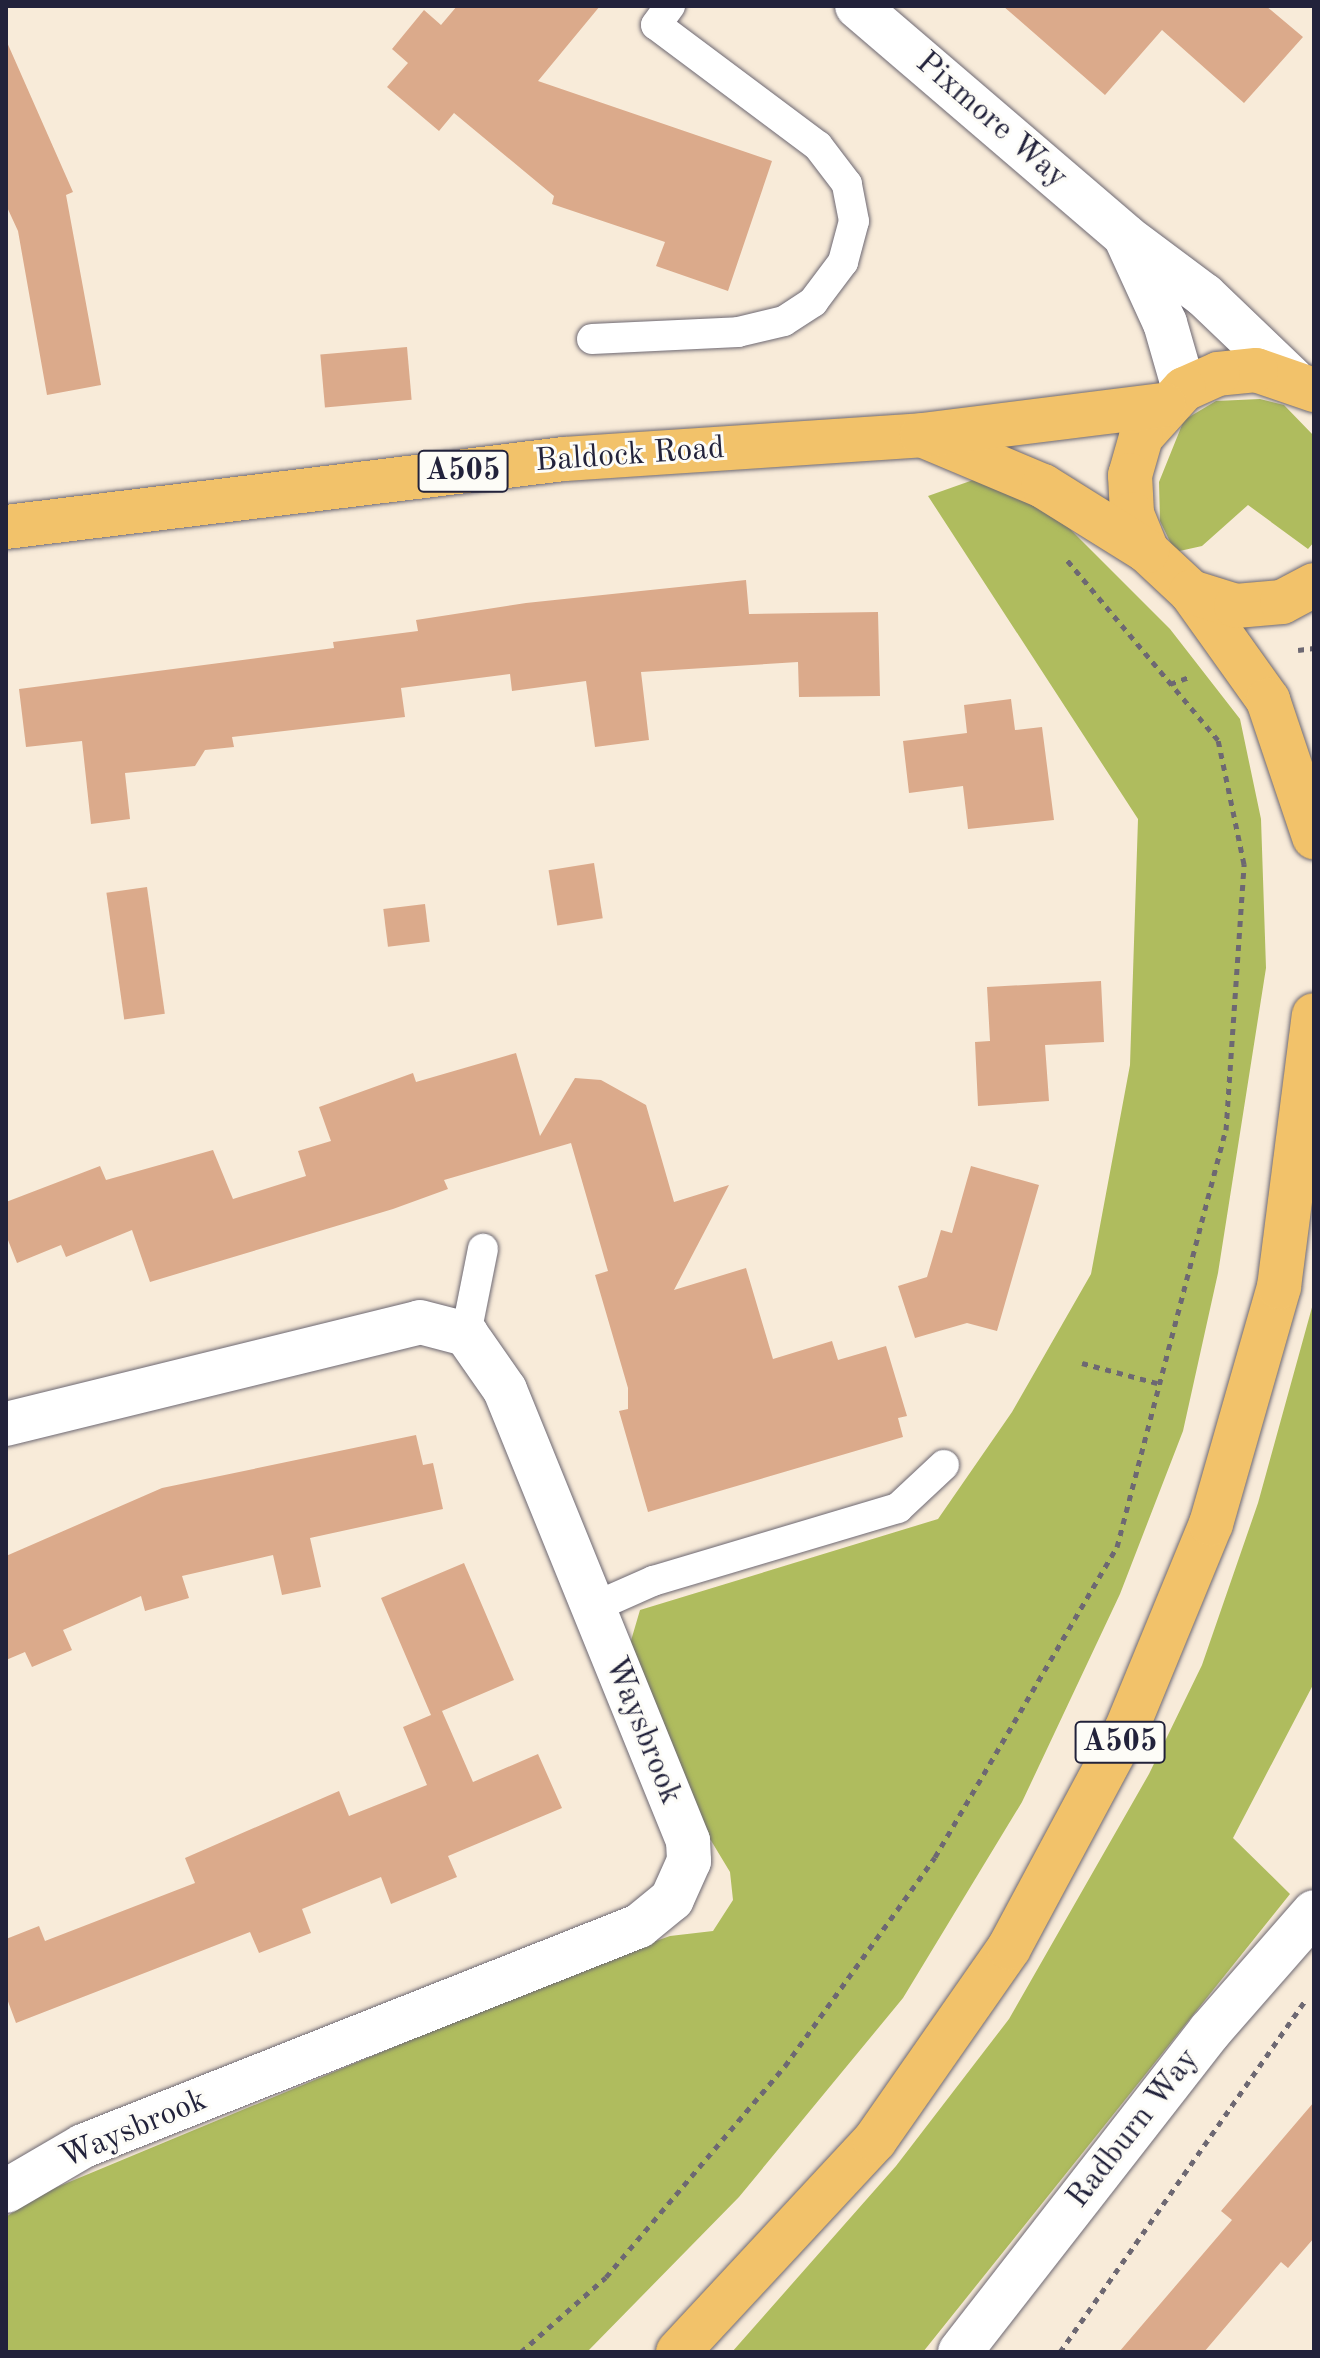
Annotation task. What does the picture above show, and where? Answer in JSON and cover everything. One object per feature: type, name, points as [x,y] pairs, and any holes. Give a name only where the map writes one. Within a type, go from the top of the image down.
[{"type":"main road","name":"Baldock Road","points":[[6,527],[564,459],[922,435],[1174,397],[1218,374],[1256,370],[1303,384]]},
{"type":"main road","points":[[1174,397],[1141,437],[1130,475],[1132,514],[1147,551],[1191,592],[1268,700],[1314,837]]},
{"type":"main road","name":"Baldock Road","points":[[922,435],[1043,486],[1147,551]]},
{"type":"main road","points":[[1191,592],[1236,606],[1282,602],[1314,585]]},
{"type":"main road","name":"A505","points":[[678,2352],[875,2140],[1009,1948],[1126,1730],[1211,1524],[1279,1287],[1314,1015]]},
{"type":"street","name":"Pixmore Way","points":[[857,6],[1125,236],[1204,295],[1303,384]]},
{"type":"street","name":"Pixmore Way","points":[[1125,236],[1165,323],[1174,397]]},
{"type":"street","points":[[6,1424],[420,1322],[466,1334]]},
{"type":"street","name":"Waysbrook","points":[[6,2191],[83,2146],[456,2001],[659,1912],[683,1880],[688,1841],[505,1390],[466,1334]]},
{"type":"street","name":"Radburn Way","points":[[960,2352],[1210,2031],[1314,1912]]},
{"type":"lane","points":[[592,339],[738,332],[784,321],[813,302],[843,262],[854,221],[847,184],[818,146],[656,25],[670,6]]},
{"type":"lane","points":[[466,1334],[483,1249]]},
{"type":"lane","points":[[592,1608],[653,1581],[898,1508],[944,1465]]},
{"type":"path","points":[[521,2352],[606,2277],[785,2066],[935,1857],[1117,1547],[1157,1383],[1226,1130],[1244,864],[1218,740],[1060,551]]},
{"type":"path","points":[[1082,1363],[1157,1383]]},
{"type":"path","points":[[1060,2352],[1314,1990]]},
{"type":"green space","points":[[1260,399],[1284,405],[1314,436],[1314,542],[1308,549],[1248,505],[1202,546],[1175,552],[1160,521],[1159,482],[1184,420],[1216,401]]},
{"type":"green space","points":[[990,474],[1057,516],[1170,629],[1240,719],[1261,819],[1266,968],[1218,1273],[1183,1431],[1120,1594],[1022,1802],[903,1998],[739,2197],[587,2352],[6,2352],[6,2217],[38,2195],[603,1960],[670,1936],[713,1931],[733,1900],[730,1872],[698,1819],[630,1644],[640,1610],[938,1519],[1012,1412],[1091,1274],[1130,1065],[1138,819],[928,496]]},
{"type":"green space","points":[[1314,1300],[1314,1683],[1233,1838],[1290,1894],[923,2352],[732,2352],[896,2166],[1009,2019],[1149,1774],[1202,1665],[1258,1503]]},
{"type":"building","points":[[457,6],[600,6],[538,81],[772,161],[728,291],[656,266],[665,242],[552,204],[554,196],[454,113],[439,131],[387,87],[408,63],[392,49],[424,10],[441,25]]},
{"type":"building","points":[[1003,6],[1266,6],[1303,37],[1244,103],[1162,30],[1105,95]]},
{"type":"building","points":[[6,40],[73,192],[66,195],[101,385],[47,395],[18,231],[6,205]]},
{"type":"building","points":[[407,347],[412,400],[325,407],[320,355]]},
{"type":"building","points":[[746,580],[749,614],[878,612],[880,696],[799,697],[798,662],[641,672],[649,740],[595,747],[586,681],[512,691],[510,674],[401,688],[405,717],[232,737],[234,747],[205,750],[195,766],[125,773],[130,819],[91,824],[82,741],[26,747],[19,689],[334,648],[333,642],[418,631],[416,620],[526,603]]},
{"type":"building","points":[[1011,699],[1015,730],[1042,727],[1054,820],[968,829],[963,786],[909,793],[903,741],[967,733],[964,705]]},
{"type":"building","points":[[594,863],[603,918],[557,926],[549,870]]},
{"type":"building","points":[[147,887],[165,1014],[124,1019],[106,893]]},
{"type":"building","points":[[425,904],[430,942],[388,947],[383,909]]},
{"type":"building","points":[[1101,981],[1104,1042],[1045,1045],[1049,1101],[978,1106],[975,1042],[990,1041],[987,987]]},
{"type":"building","points":[[516,1053],[540,1136],[575,1078],[601,1080],[646,1105],[674,1202],[729,1185],[674,1290],[746,1268],[773,1359],[832,1341],[838,1360],[886,1346],[907,1416],[898,1418],[903,1437],[648,1512],[619,1411],[628,1409],[628,1388],[595,1275],[608,1271],[571,1143],[444,1180],[448,1189],[393,1209],[150,1282],[132,1230],[66,1257],[61,1245],[17,1263],[6,1235],[6,1202],[100,1166],[106,1180],[213,1150],[233,1199],[306,1176],[298,1151],[331,1141],[319,1107],[413,1073],[416,1082]]},
{"type":"building","points":[[971,1166],[1039,1185],[997,1331],[967,1323],[915,1338],[898,1286],[927,1277],[941,1230],[952,1233]]},
{"type":"building","points":[[416,1435],[423,1465],[433,1463],[443,1509],[310,1538],[321,1587],[282,1595],[273,1555],[182,1576],[189,1598],[145,1611],[141,1596],[63,1630],[72,1650],[32,1667],[25,1652],[6,1660],[6,1556],[162,1488]]},
{"type":"building","points":[[464,1563],[514,1680],[442,1711],[473,1782],[538,1754],[562,1808],[448,1856],[457,1877],[391,1904],[381,1877],[302,1909],[311,1933],[259,1953],[250,1932],[16,2023],[6,1996],[6,1939],[39,1926],[45,1941],[195,1883],[185,1858],[339,1791],[349,1816],[427,1785],[403,1727],[431,1715],[381,1598]]},
{"type":"building","points":[[1314,2102],[1314,2238],[1288,2268],[1281,2262],[1204,2352],[1119,2352],[1232,2220],[1221,2211]]}]
